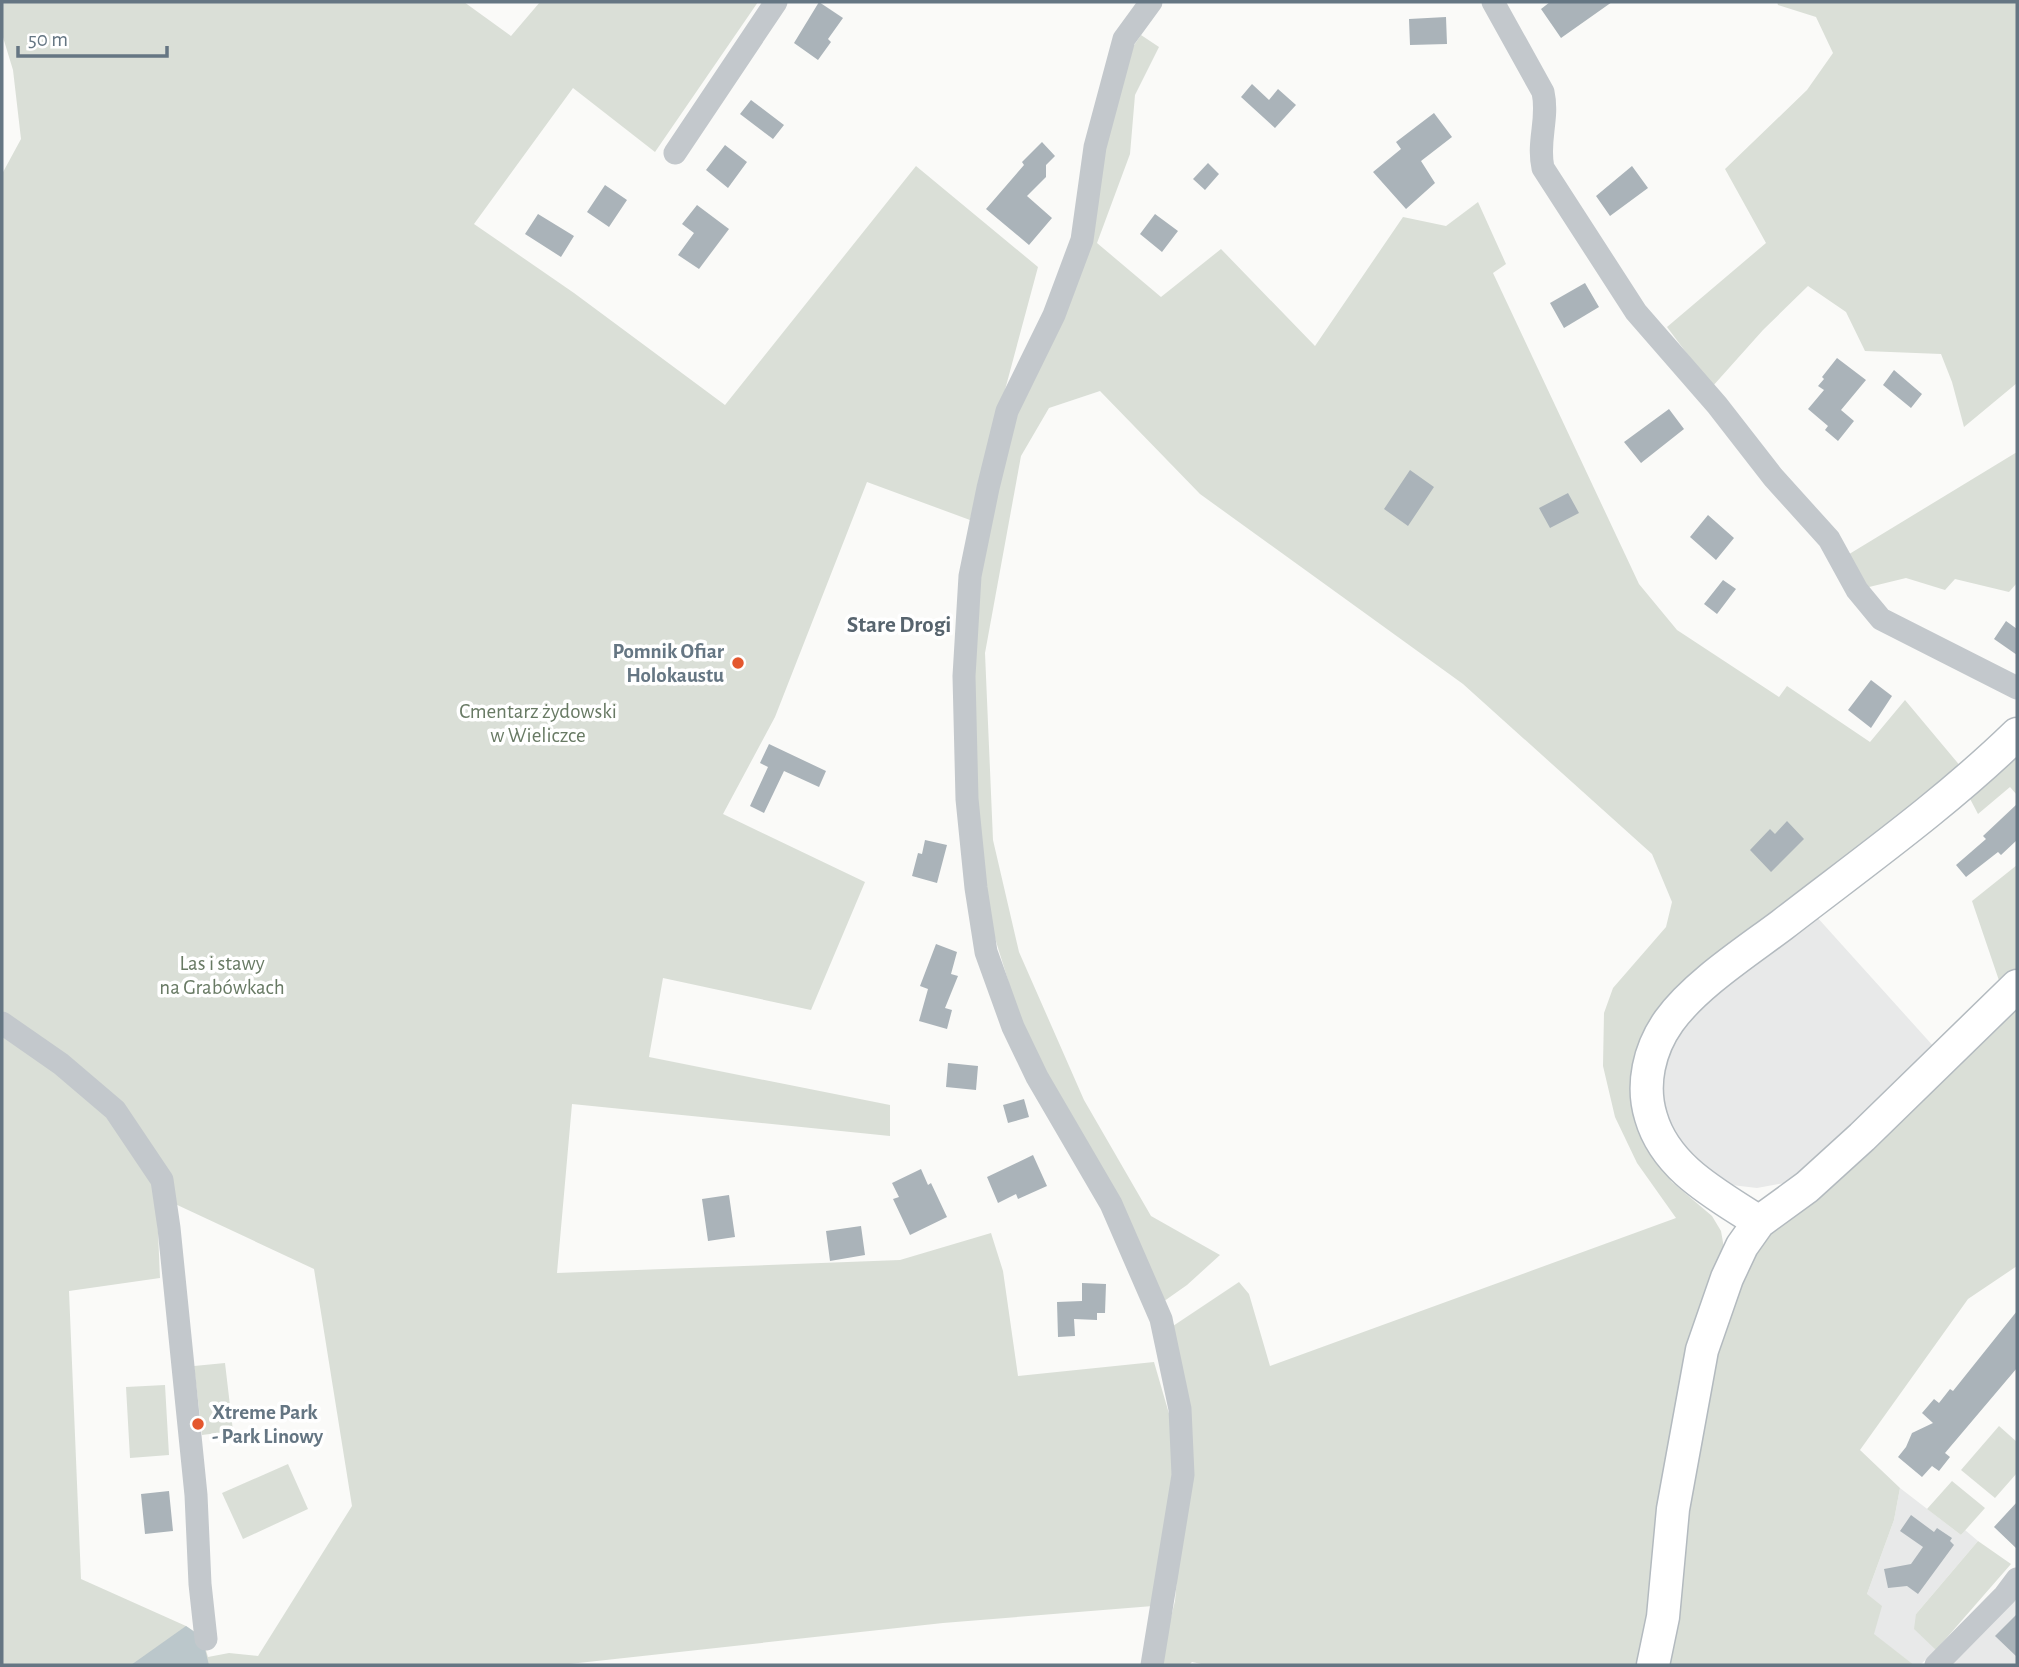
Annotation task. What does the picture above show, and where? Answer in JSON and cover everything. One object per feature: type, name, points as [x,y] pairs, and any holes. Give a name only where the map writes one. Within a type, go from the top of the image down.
[{"type":"street","points":[[676,153],[776,2]]},
{"type":"street","points":[[1151,2],[1125,39],[1095,147],[1082,240],[1054,315],[1007,411],[970,576],[964,676],[967,799],[986,952],[1013,1027],[1037,1077],[1111,1204],[1161,1319],[1180,1409],[1184,1475],[1152,1665]]},
{"type":"street","points":[[1493,2],[1543,92],[1547,108],[1539,152],[1543,168],[1636,312],[1717,405],[1773,477],[1829,539],[1857,590],[1881,619],[2017,688]]},
{"type":"street","points":[[1759,1222],[1698,1182],[1679,1164],[1657,1132],[1651,1117],[1647,1086],[1648,1070],[1659,1037],[1678,1010],[1718,974],[1949,796],[2017,734]]},
{"type":"street","points":[[1653,1665],[1663,1617],[1673,1509],[1702,1350],[1727,1278],[1742,1246],[1759,1222],[1807,1187],[1862,1137],[2017,986]]},
{"type":"street","points":[[2,1023],[61,1064],[115,1110],[162,1181],[196,1495],[200,1584],[206,1639]]},
{"type":"street","points":[[1936,1665],[2005,1595],[2017,1578]]},
{"type":"shaded area","points":[[1816,916],[1935,1048],[1795,1181],[1757,1188],[1723,1184],[1670,1137],[1658,1078],[1683,1022]]},
{"type":"shaded area","points":[[1900,1488],[1961,1535],[1965,1530],[1978,1541],[1916,1614],[1936,1650],[1920,1665],[1914,1665],[1874,1635],[1867,1594],[1894,1520]]},
{"type":"shaded area","points":[[2017,1594],[2017,1665],[1952,1665]]},
{"type":"shaded area","points":[[186,1626],[202,1637],[209,1665],[131,1665]]},
{"type":"green space","points":[[2,2],[464,2],[511,36],[540,2],[758,2],[655,152],[573,88],[474,224],[574,293],[725,405],[916,166],[1038,267],[970,520],[867,482],[775,717],[723,814],[865,882],[811,1010],[663,978],[649,1057],[890,1105],[890,1136],[572,1104],[557,1273],[900,1260],[991,1233],[1003,1271],[1018,1376],[1154,1362],[1174,1431],[1173,1501],[1153,1606],[943,1623],[560,1665],[2,1665],[2,174],[21,139],[13,70],[2,34]],"holes":[[[173,1203],[314,1269],[352,1506],[258,1656],[229,1653],[208,1657],[202,1637],[186,1626],[81,1579],[69,1291],[160,1278],[157,1208]]]},
{"type":"green space","points":[[1777,2],[2017,2],[2017,383],[1964,427],[1941,354],[1865,351],[1846,312],[1808,286],[1763,330],[1712,387],[1667,327],[1766,243],[1725,169],[1807,90],[1833,53],[1816,17],[1778,5]]},
{"type":"green space","points":[[1141,35],[1159,47],[1135,95],[1130,154],[1097,243],[1161,297],[1221,249],[1315,346],[1403,217],[1446,226],[1478,202],[1506,264],[1493,273],[1639,584],[1677,630],[1779,697],[1787,686],[1870,742],[1905,700],[1977,786],[2017,747],[2017,795],[2010,787],[1978,814],[1957,774],[1685,984],[1635,1114],[1645,1146],[1672,1182],[1712,1216],[1721,1231],[1724,1248],[2008,1007],[1972,901],[2017,865],[2017,1266],[1968,1299],[1860,1450],[1900,1488],[1894,1520],[1867,1594],[1882,1606],[1874,1634],[1914,1665],[1206,1665],[1192,1662],[1189,1665],[1159,1665],[1175,1601],[1191,1420],[1170,1328],[1239,1282],[1249,1294],[1270,1366],[1676,1218],[1637,1163],[1615,1117],[1603,1066],[1604,1013],[1613,988],[1666,927],[1672,902],[1652,854],[1463,684],[1200,494],[1100,391],[1049,408],[1021,456],[985,653],[993,840],[1019,952],[1084,1100],[1151,1216],[1220,1255],[1187,1285],[1160,1304],[1024,1032],[990,922],[981,859],[970,680],[978,588],[994,488],[1018,410],[1082,256],[1124,60]]},
{"type":"green space","points":[[2017,452],[2017,583],[2009,592],[1955,579],[1945,590],[1906,578],[1865,588],[1846,556]]},
{"type":"green space","points":[[225,1363],[233,1431],[202,1435],[194,1366]]},
{"type":"green space","points":[[165,1385],[169,1455],[130,1458],[126,1387]]},
{"type":"green space","points":[[1999,1426],[2017,1442],[2017,1473],[1995,1498],[1961,1470]]},
{"type":"green space","points":[[288,1464],[308,1509],[243,1539],[222,1493]]},
{"type":"green space","points":[[1952,1481],[1985,1508],[1961,1535],[1927,1509]]},
{"type":"green space","points":[[1978,1541],[2011,1564],[1936,1650],[1914,1629],[1916,1614]]},
{"type":"building","points":[[819,2],[843,18],[828,39],[831,42],[818,60],[794,43]]},
{"type":"building","points":[[1550,2],[1612,2],[1561,38],[1541,9]]},
{"type":"building","points":[[1446,17],[1447,44],[1410,45],[1409,19]]},
{"type":"building","points":[[1252,84],[1269,100],[1278,89],[1296,105],[1275,128],[1241,97]]},
{"type":"building","points":[[751,100],[784,125],[773,139],[740,114]]},
{"type":"building","points":[[1434,113],[1452,137],[1421,161],[1435,183],[1406,209],[1373,172],[1401,149],[1396,142]]},
{"type":"building","points":[[1042,142],[1055,156],[1046,165],[1046,177],[1027,196],[1052,218],[1029,245],[986,209],[1024,165],[1022,162]]},
{"type":"building","points":[[725,145],[747,162],[728,188],[706,170]]},
{"type":"building","points":[[1208,163],[1219,174],[1205,190],[1193,179]]},
{"type":"building","points":[[1632,166],[1648,188],[1610,216],[1596,196]]},
{"type":"building","points":[[605,185],[627,200],[609,227],[587,212]]},
{"type":"building","points":[[697,205],[729,229],[699,269],[678,255],[694,233],[682,224]]},
{"type":"building","points":[[538,214],[574,236],[561,257],[525,234]]},
{"type":"building","points":[[1155,214],[1178,231],[1162,252],[1140,234]]},
{"type":"building","points":[[1585,283],[1599,307],[1564,328],[1550,303]]},
{"type":"building","points":[[1837,358],[1866,380],[1841,410],[1854,421],[1838,441],[1825,430],[1828,426],[1808,409],[1824,390],[1818,386]]},
{"type":"building","points":[[1894,370],[1922,394],[1911,408],[1883,385]]},
{"type":"building","points":[[1669,409],[1684,429],[1641,463],[1624,442]]},
{"type":"building","points":[[1410,470],[1434,487],[1408,526],[1384,509]]},
{"type":"building","points":[[1568,493],[1579,513],[1550,528],[1539,508]]},
{"type":"building","points":[[1708,515],[1734,538],[1716,560],[1690,537]]},
{"type":"building","points":[[1723,580],[1736,589],[1717,614],[1704,604]]},
{"type":"building","points":[[2006,621],[2017,629],[2017,655],[1994,639]]},
{"type":"building","points":[[1871,680],[1892,696],[1871,728],[1848,710]]},
{"type":"building","points":[[769,744],[826,771],[819,787],[784,771],[764,813],[750,806],[768,767],[760,763]]},
{"type":"building","points":[[2017,804],[2017,840],[2001,855],[1998,852],[1966,877],[1956,865],[1986,839],[1983,836]]},
{"type":"building","points":[[1787,821],[1804,839],[1771,872],[1750,850],[1770,829],[1775,834]]},
{"type":"building","points":[[925,840],[947,845],[937,883],[912,876],[918,853],[922,854]]},
{"type":"building","points":[[936,944],[957,952],[951,974],[958,976],[945,1008],[952,1010],[947,1029],[919,1021],[928,989],[920,986]]},
{"type":"building","points":[[948,1063],[978,1066],[976,1090],[946,1087]]},
{"type":"building","points":[[1024,1099],[1029,1117],[1008,1123],[1003,1105]]},
{"type":"building","points":[[1033,1155],[1047,1186],[1018,1199],[1016,1194],[998,1203],[987,1177]]},
{"type":"building","points":[[921,1169],[928,1185],[931,1183],[947,1217],[910,1235],[893,1199],[899,1197],[892,1183]]},
{"type":"building","points":[[729,1195],[735,1237],[708,1241],[702,1199]]},
{"type":"building","points":[[861,1226],[865,1255],[830,1261],[826,1231]]},
{"type":"building","points":[[1082,1283],[1106,1284],[1105,1313],[1097,1313],[1097,1320],[1074,1319],[1075,1336],[1058,1337],[1057,1302],[1082,1301]]},
{"type":"building","points":[[2017,1311],[2017,1368],[1945,1453],[1950,1457],[1939,1471],[1932,1466],[1922,1477],[1898,1457],[1912,1433],[1933,1423],[1922,1413],[1934,1399],[1939,1403],[1950,1389],[1953,1391]]},
{"type":"building","points":[[169,1491],[173,1531],[145,1534],[141,1494]]},
{"type":"building","points":[[2017,1502],[2017,1549],[1994,1527]]},
{"type":"building","points":[[1911,1515],[1934,1532],[1937,1528],[1952,1538],[1950,1541],[1954,1545],[1918,1594],[1907,1586],[1888,1588],[1884,1569],[1911,1564],[1923,1547],[1900,1531]]},
{"type":"building","points":[[2017,1614],[2017,1657],[1995,1636]]},
{"type":"place","name":"Pomnik Ofiar Holokaustu","points":[[738,663]]},
{"type":"place","name":"Xtreme Park - Park Linowy","points":[[198,1424]]},
{"type":"district","name":"Stare Drogi","points":[[899,625]]},
{"type":"park label","name":"Cmentarz żydowski w Wieliczce","points":[[538,723]]},
{"type":"park label","name":"Las i stawy na Grabówkach","points":[[222,975]]}]
